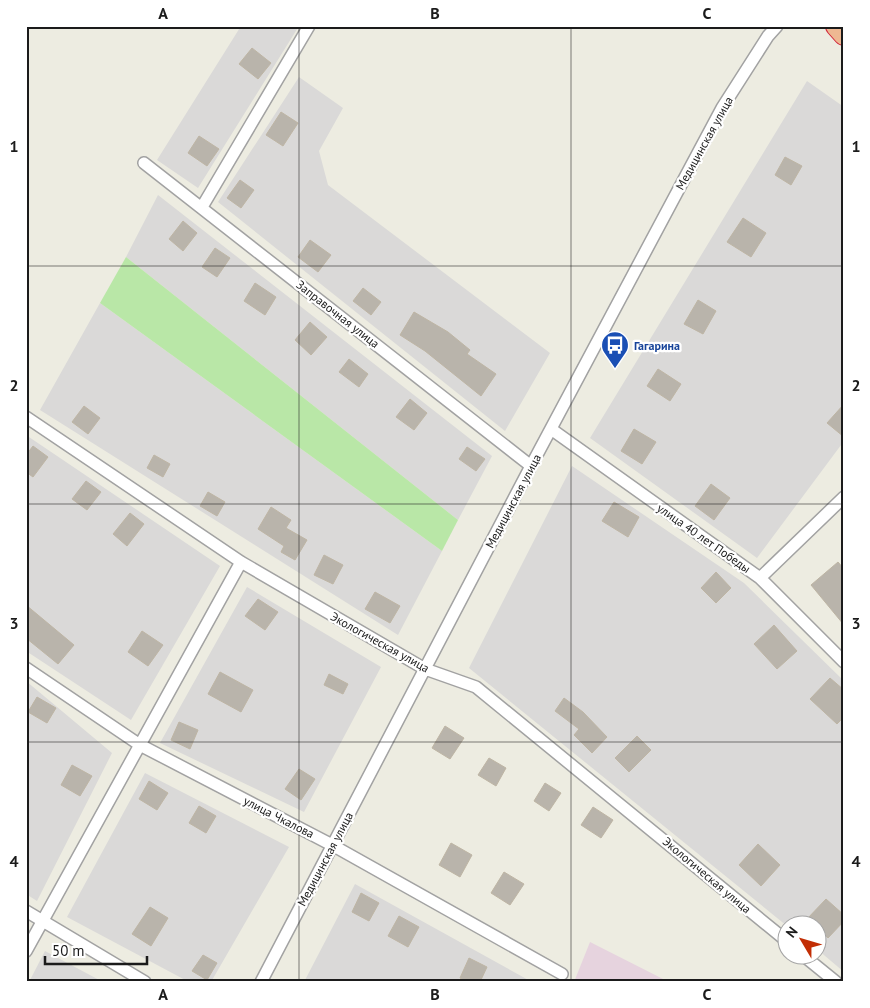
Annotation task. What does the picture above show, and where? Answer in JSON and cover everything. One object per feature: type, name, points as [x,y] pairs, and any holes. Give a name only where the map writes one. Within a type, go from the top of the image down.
[{"type":"highway","points":[[836,26],[844,35]]},
{"type":"street","points":[[202,207],[309,26]]},
{"type":"street","name":"Медицинская улица","points":[[261,982],[531,466],[722,108],[768,36],[777,26]]},
{"type":"street","name":"Заправочная улица","points":[[144,163],[531,466]]},
{"type":"street","name":"Экологическая улица","points":[[26,416],[242,562],[425,669],[476,687],[778,934]]},
{"type":"street","name":"улица 40 лет Победы","points":[[551,429],[760,578],[844,662]]},
{"type":"street","points":[[760,578],[844,497]]},
{"type":"street","points":[[26,951],[242,562]]},
{"type":"street","name":"улица Чкалова","points":[[26,668],[140,745],[332,845],[562,974]]},
{"type":"street","points":[[26,911],[145,982]]},
{"type":"street","points":[[816,966],[836,982]]},
{"type":"shaded area","points":[[241,26],[299,26],[198,188],[157,160]]},
{"type":"shaded area","points":[[299,77],[343,108],[319,151],[328,185],[550,353],[505,431],[218,202]]},
{"type":"shaded area","points":[[807,81],[844,107],[844,441],[757,558],[590,438]]},
{"type":"shaded area","points":[[158,195],[492,456],[458,520],[126,257]]},
{"type":"shaded area","points":[[100,303],[442,551],[398,635],[40,410]]},
{"type":"shaded area","points":[[26,435],[220,566],[131,720],[26,651]]},
{"type":"shaded area","points":[[572,466],[744,583],[844,681],[844,972],[828,958],[828,916],[778,916],[778,919],[469,668]]},
{"type":"shaded area","points":[[247,587],[381,667],[304,812],[160,743]]},
{"type":"shaded area","points":[[26,681],[112,753],[37,901],[26,894]]},
{"type":"shaded area","points":[[145,773],[289,847],[211,982],[189,982],[67,917]]},
{"type":"shaded area","points":[[355,884],[532,982],[304,982]]},
{"type":"shaded area","points":[[590,942],[669,982],[574,982]]},
{"type":"shaded area","points":[[45,951],[103,982],[29,982]]},
{"type":"green space","points":[[126,257],[458,520],[442,551],[100,303]]},
{"type":"building","points":[[252,48],[271,63],[258,79],[239,64]]},
{"type":"building","points":[[281,112],[298,123],[283,146],[266,135]]},
{"type":"building","points":[[199,136],[219,149],[207,166],[188,153]]},
{"type":"building","points":[[785,157],[802,166],[791,185],[775,175]]},
{"type":"building","points":[[240,180],[254,190],[241,208],[227,198]]},
{"type":"building","points":[[743,218],[766,233],[751,257],[727,242]]},
{"type":"building","points":[[183,221],[197,233],[183,251],[169,239]]},
{"type":"building","points":[[310,240],[331,255],[318,272],[298,257]]},
{"type":"building","points":[[215,248],[230,258],[217,277],[202,267]]},
{"type":"building","points":[[255,283],[276,297],[265,315],[244,301]]},
{"type":"building","points":[[363,288],[381,302],[371,315],[353,301]]},
{"type":"building","points":[[698,300],[716,311],[703,334],[684,324]]},
{"type":"building","points":[[414,312],[448,332],[470,350],[467,354],[496,374],[481,396],[425,351],[400,335]]},
{"type":"building","points":[[310,322],[327,337],[311,355],[295,340]]},
{"type":"building","points":[[349,359],[368,374],[359,387],[339,372]]},
{"type":"building","points":[[658,369],[681,384],[670,401],[647,386]]},
{"type":"building","points":[[410,399],[427,413],[414,430],[396,417]]},
{"type":"building","points":[[844,404],[844,437],[827,423]]},
{"type":"building","points":[[84,406],[100,418],[88,434],[72,422]]},
{"type":"building","points":[[634,429],[656,442],[642,464],[621,451]]},
{"type":"building","points":[[33,446],[48,457],[33,477],[26,472],[26,455]]},
{"type":"building","points":[[467,447],[485,459],[476,471],[459,459]]},
{"type":"building","points":[[154,455],[170,464],[163,477],[147,468]]},
{"type":"building","points":[[86,481],[101,492],[87,510],[72,499]]},
{"type":"building","points":[[711,484],[730,498],[714,520],[695,506]]},
{"type":"building","points":[[208,492],[225,502],[217,516],[200,506]]},
{"type":"building","points":[[614,502],[639,517],[628,537],[602,521]]},
{"type":"building","points":[[271,507],[291,520],[286,528],[307,540],[295,560],[281,552],[284,546],[258,529]]},
{"type":"building","points":[[130,513],[144,524],[127,546],[113,534]]},
{"type":"building","points":[[324,555],[343,565],[333,584],[314,575]]},
{"type":"building","points":[[838,562],[844,569],[844,625],[811,585]]},
{"type":"building","points":[[716,572],[731,588],[716,603],[701,588]]},
{"type":"building","points":[[375,592],[400,606],[390,623],[365,609]]},
{"type":"building","points":[[258,599],[278,612],[265,630],[245,616]]},
{"type":"building","points":[[26,605],[74,645],[58,664],[26,638]]},
{"type":"building","points":[[774,625],[797,651],[777,669],[754,644]]},
{"type":"building","points":[[142,631],[163,645],[148,666],[128,652]]},
{"type":"building","points":[[220,672],[253,690],[241,712],[208,694]]},
{"type":"building","points":[[329,674],[348,684],[343,694],[324,685]]},
{"type":"building","points":[[830,678],[844,690],[844,717],[837,724],[810,699]]},
{"type":"building","points":[[37,697],[56,708],[47,723],[28,712]]},
{"type":"building","points":[[564,698],[583,712],[607,737],[592,753],[574,735],[579,729],[555,711]]},
{"type":"building","points":[[179,722],[198,730],[190,749],[171,740]]},
{"type":"building","points":[[445,726],[464,738],[450,759],[432,748]]},
{"type":"building","points":[[637,736],[651,750],[629,772],[615,758]]},
{"type":"building","points":[[489,758],[506,768],[496,786],[478,775]]},
{"type":"building","points":[[72,765],[92,776],[80,796],[61,785]]},
{"type":"building","points":[[299,769],[315,779],[301,800],[285,789]]},
{"type":"building","points":[[149,781],[168,793],[157,810],[139,799]]},
{"type":"building","points":[[545,783],[561,793],[549,811],[534,801]]},
{"type":"building","points":[[199,806],[216,816],[206,833],[189,823]]},
{"type":"building","points":[[593,807],[613,820],[601,838],[581,825]]},
{"type":"building","points":[[451,843],[472,855],[460,877],[439,865]]},
{"type":"building","points":[[758,844],[780,865],[761,886],[739,865]]},
{"type":"building","points":[[504,872],[524,884],[510,905],[491,893]]},
{"type":"building","points":[[361,893],[379,903],[369,921],[352,912]]},
{"type":"building","points":[[826,899],[844,915],[844,921],[828,938],[828,916],[810,916]]},
{"type":"building","points":[[150,907],[168,918],[151,946],[132,934]]},
{"type":"building","points":[[399,916],[419,927],[408,947],[388,936]]},
{"type":"building","points":[[203,955],[217,963],[207,980],[192,971]]},
{"type":"building","points":[[469,958],[487,967],[480,982],[467,982],[460,978]]},
{"type":"place","name":"Гагарина","points":[[615,369]]}]
